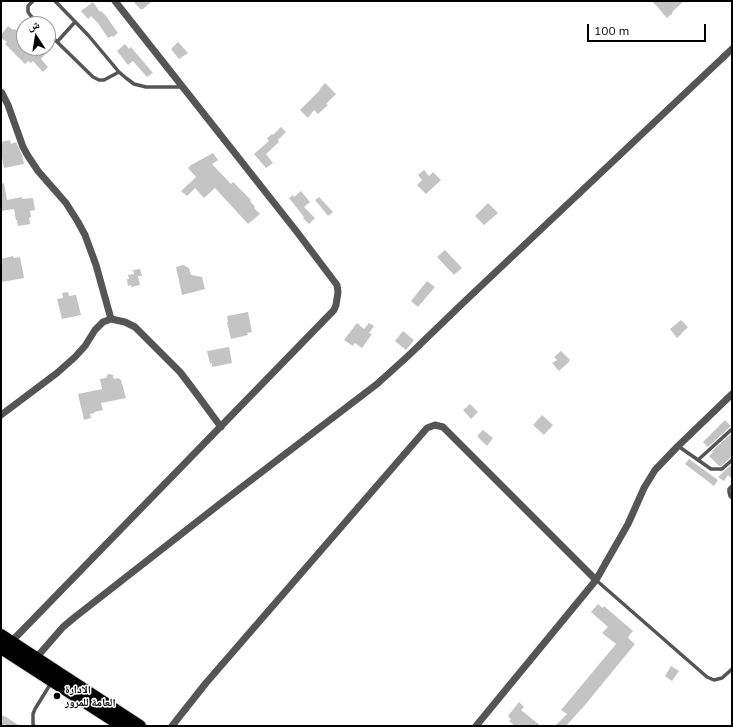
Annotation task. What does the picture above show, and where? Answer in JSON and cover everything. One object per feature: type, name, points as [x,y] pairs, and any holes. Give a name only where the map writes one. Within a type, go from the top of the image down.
[{"type":"highway","points":[[4,642],[36,658],[55,677],[140,726]]},
{"type":"highway","points":[[4,642],[55,677],[114,724]]},
{"type":"street","points":[[4,642],[220,427],[334,310],[336,305],[337,285],[297,232],[114,1]]},
{"type":"street","points":[[36,658],[63,627],[74,617],[377,384],[732,49]]},
{"type":"street","points":[[2,93],[28,156],[38,171],[66,203],[85,235],[96,265],[111,319]]},
{"type":"street","points":[[1,415],[75,357],[102,322],[111,319],[125,322],[135,327],[180,372],[220,427]]},
{"type":"street","points":[[476,726],[596,580],[628,524],[644,488],[655,470],[732,394]]},
{"type":"street","points":[[172,726],[206,683],[427,428],[435,425],[444,426],[596,580]]},
{"type":"lane","points":[[31,16],[28,12],[28,6],[33,1]]},
{"type":"lane","points":[[54,1],[88,35],[119,72],[134,84],[146,88],[182,87]]},
{"type":"lane","points":[[75,22],[57,42],[93,77],[99,80],[104,80],[119,72]]},
{"type":"lane","points":[[698,460],[732,429]]},
{"type":"lane","points":[[678,446],[711,469],[722,469],[732,460]]},
{"type":"lane","points":[[732,486],[729,489],[730,496],[732,498]]},
{"type":"lane","points":[[596,580],[707,677],[714,680],[722,678],[732,669]]},
{"type":"lane","points":[[34,726],[34,708],[55,677]]},
{"type":"building","points":[[133,1],[152,1],[143,9],[140,9]]},
{"type":"building","points":[[652,1],[684,1],[667,18]]},
{"type":"building","points":[[93,2],[100,12],[101,11],[106,16],[118,33],[113,37],[108,38],[98,23],[91,16],[88,19],[81,11]]},
{"type":"building","points":[[8,26],[13,30],[16,30],[16,55],[5,44],[7,42],[1,38],[1,35]]},
{"type":"building","points":[[178,42],[188,53],[179,59],[171,49]]},
{"type":"building","points":[[125,44],[129,49],[131,47],[153,73],[147,77],[133,61],[128,65],[117,51]]},
{"type":"building","points":[[17,56],[43,56],[41,59],[48,67],[43,72],[33,61],[31,63],[28,61],[25,64]]},
{"type":"building","points":[[325,83],[336,94],[326,104],[328,105],[318,114],[314,110],[308,118],[300,110]]},
{"type":"building","points":[[281,127],[286,132],[278,140],[279,142],[266,154],[273,163],[266,168],[254,154],[269,141],[267,138],[272,134],[273,135]]},
{"type":"building","points":[[10,140],[11,144],[16,142],[24,164],[4,168],[1,153],[1,142]]},
{"type":"building","points":[[213,153],[218,160],[212,164],[231,184],[233,182],[251,200],[250,201],[255,207],[254,208],[260,214],[248,224],[215,188],[204,198],[195,188],[187,196],[181,191],[196,177],[188,168]]},
{"type":"building","points":[[424,170],[429,176],[433,172],[441,180],[426,194],[417,185],[422,180],[418,175]]},
{"type":"building","points":[[4,183],[7,200],[22,197],[22,199],[33,198],[35,210],[30,211],[30,224],[18,226],[14,209],[1,211],[1,184]]},
{"type":"building","points":[[301,191],[310,202],[304,207],[315,218],[309,224],[289,198],[293,195],[294,197]]},
{"type":"building","points":[[319,197],[333,212],[328,216],[315,200]]},
{"type":"building","points":[[488,203],[498,213],[484,225],[475,216]]},
{"type":"building","points":[[445,250],[462,268],[454,275],[437,257]]},
{"type":"building","points":[[13,256],[14,258],[20,257],[24,278],[2,282],[1,259]]},
{"type":"building","points":[[183,265],[189,268],[191,275],[202,277],[205,289],[182,295],[176,267]]},
{"type":"building","points":[[140,269],[142,276],[138,276],[140,285],[131,287],[131,285],[128,286],[128,275],[134,274],[133,270]]},
{"type":"building","points":[[427,281],[435,287],[418,307],[411,301]]},
{"type":"building","points":[[68,292],[69,296],[76,295],[81,315],[62,319],[57,299],[63,298],[62,293]]},
{"type":"building","points":[[248,312],[252,332],[247,333],[248,335],[231,339],[227,316]]},
{"type":"building","points":[[681,320],[688,327],[677,338],[670,329]]},
{"type":"building","points":[[357,323],[364,329],[369,323],[374,326],[369,333],[372,334],[362,348],[355,343],[353,346],[344,340]]},
{"type":"building","points":[[403,331],[414,340],[406,350],[395,341]]},
{"type":"building","points":[[229,347],[232,363],[212,367],[207,351]]},
{"type":"building","points":[[561,351],[570,361],[559,371],[552,363],[557,360],[554,357]]},
{"type":"building","points":[[109,374],[113,375],[114,379],[118,378],[121,380],[126,398],[101,403],[103,410],[90,414],[91,418],[84,420],[78,394],[102,389],[100,379],[106,378]]},
{"type":"building","points":[[470,404],[478,412],[471,419],[463,410]]},
{"type":"building","points":[[542,415],[553,425],[544,435],[533,425]]},
{"type":"building","points":[[725,420],[731,426],[708,447],[703,442]]},
{"type":"building","points":[[483,430],[493,438],[487,446],[477,436]]},
{"type":"building","points":[[732,433],[732,457],[719,466],[709,456],[713,452],[712,451]]},
{"type":"building","points":[[689,459],[718,480],[714,486],[685,464]]},
{"type":"building","points":[[732,464],[732,479],[728,475],[724,481],[718,477]]},
{"type":"building","points":[[598,604],[603,608],[604,606],[633,631],[628,638],[635,644],[566,726],[555,726],[567,714],[561,710],[616,644],[602,633],[608,627],[591,612]]},
{"type":"building","points":[[671,666],[679,671],[672,681],[665,676]]},
{"type":"building","points":[[519,702],[524,707],[521,710],[541,726],[515,726],[509,721],[511,719],[508,716]]},
{"type":"building","points":[[1,715],[6,717],[20,726],[1,726]]},
{"type":"place","name":"الادارة العامة للمرور","points":[[57,696]]}]
